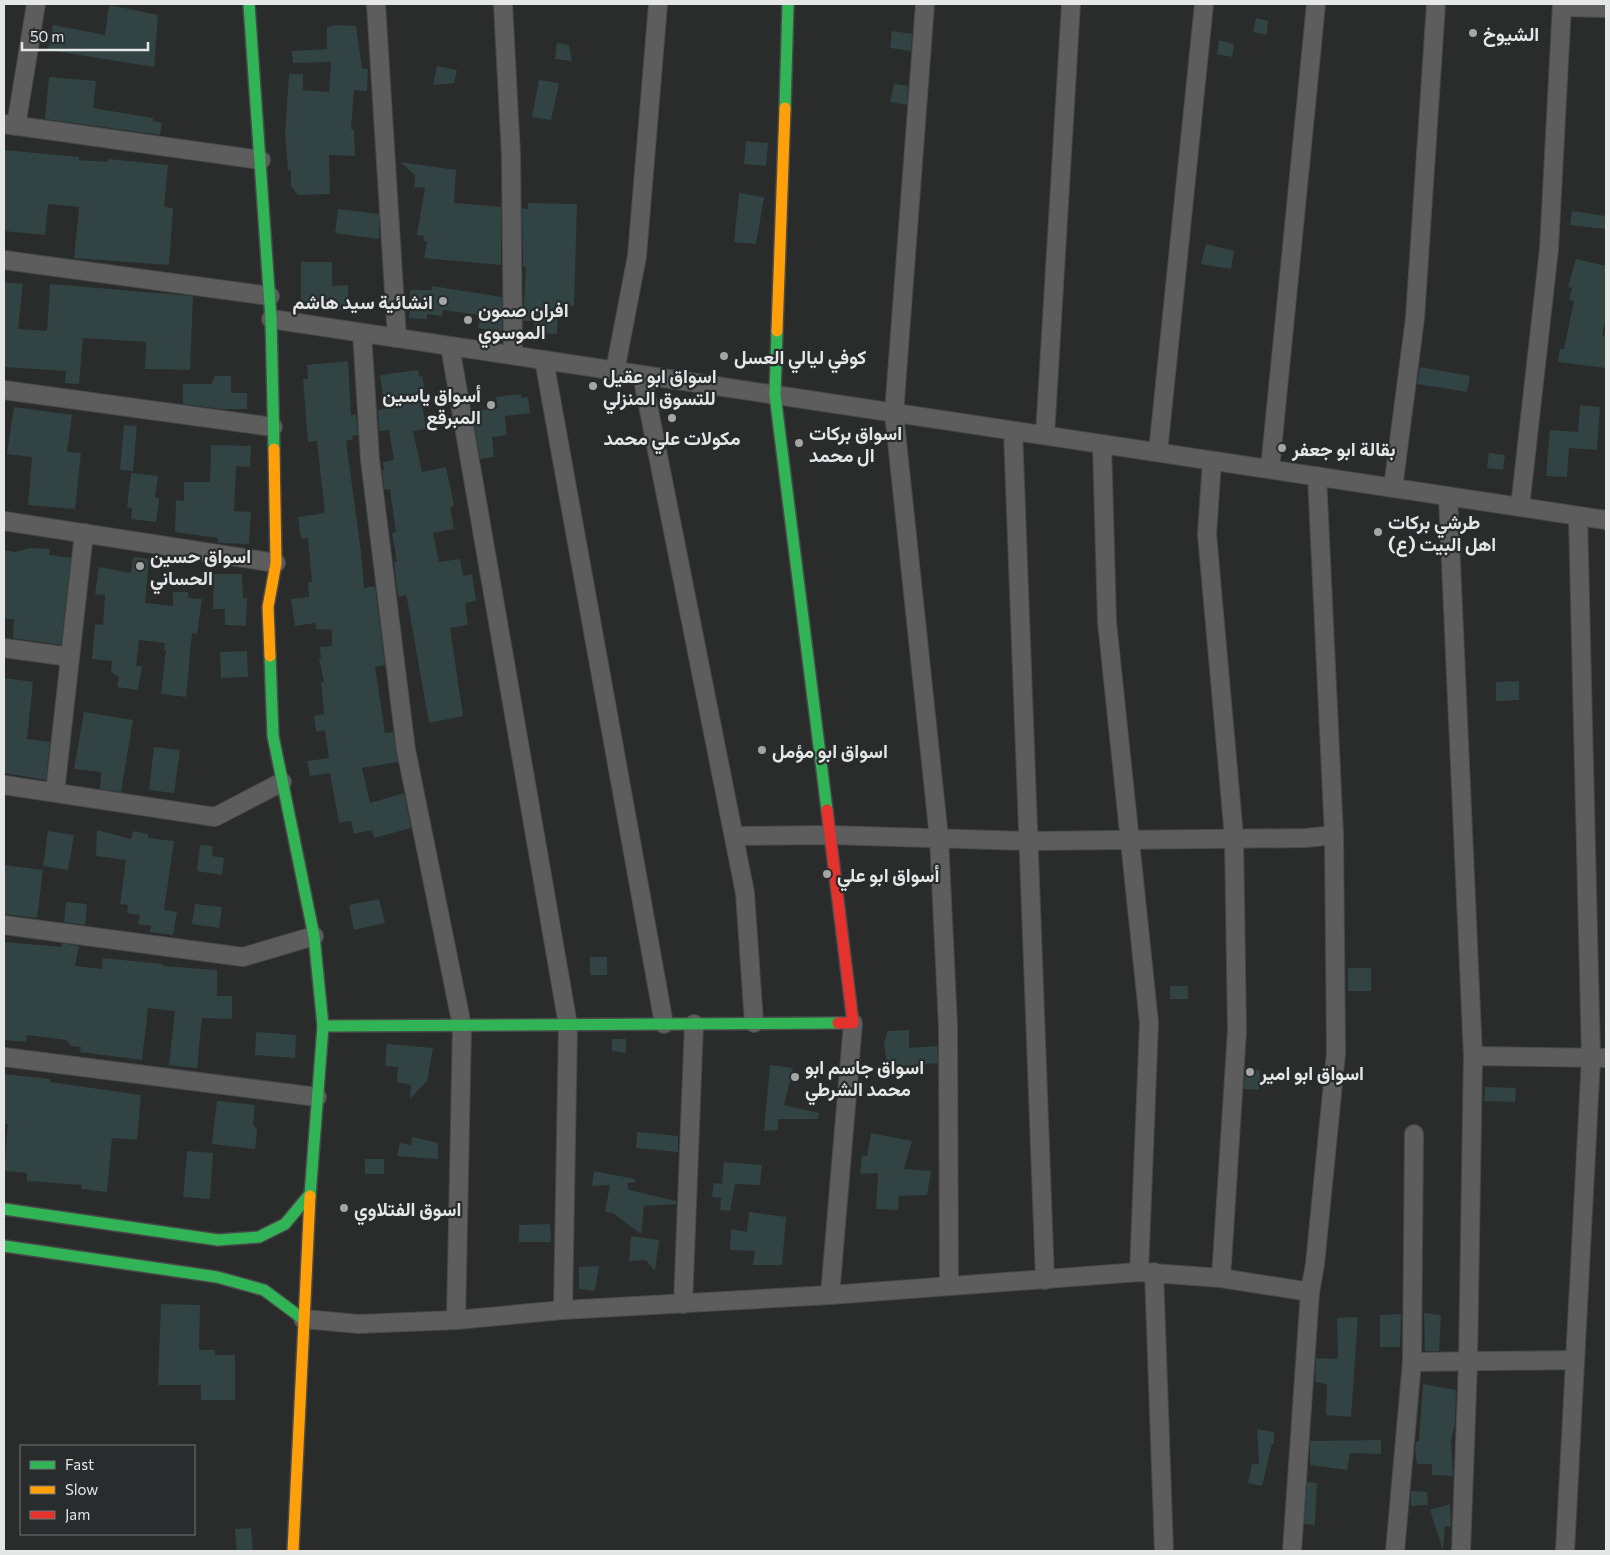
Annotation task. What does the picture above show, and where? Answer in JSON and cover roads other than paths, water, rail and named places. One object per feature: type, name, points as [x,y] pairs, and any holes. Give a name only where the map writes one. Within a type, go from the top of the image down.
[{"type":"street","points":[[36,4],[10,125],[260,160]]},
{"type":"street","points":[[249,4],[271,319],[276,563],[268,607],[273,736],[314,936],[323,1026],[310,1194],[293,1551]]},
{"type":"street","points":[[376,4],[397,338]]},
{"type":"street","points":[[503,4],[511,155],[513,356]]},
{"type":"street","points":[[615,371],[637,256],[658,4]]},
{"type":"street","points":[[788,4],[775,395],[853,1023],[830,1295]]},
{"type":"street","points":[[926,4],[894,413],[939,838],[948,1026],[949,1286]]},
{"type":"street","points":[[1045,435],[1071,4]]},
{"type":"street","points":[[1158,452],[1204,4]]},
{"type":"street","points":[[1270,469],[1316,4]]},
{"type":"street","points":[[1393,488],[1415,318],[1436,4]]},
{"type":"street","points":[[1520,507],[1548,249],[1562,5],[1606,8]]},
{"type":"street","points":[[4,260],[270,296]]},
{"type":"street","points":[[271,319],[1606,520]]},
{"type":"street","points":[[362,333],[370,460],[406,750],[462,1026],[456,1320]]},
{"type":"street","points":[[450,346],[568,1025],[563,1310]]},
{"type":"street","points":[[544,360],[664,1024]]},
{"type":"street","points":[[642,375],[745,893],[754,1024]]},
{"type":"street","points":[[4,390],[273,427]]},
{"type":"street","points":[[1013,431],[1030,841],[1045,1280]]},
{"type":"street","points":[[1102,444],[1107,622],[1149,1023],[1147,1272],[1164,1551]]},
{"type":"street","points":[[1212,461],[1207,534],[1234,837],[1237,1031],[1221,1278]]},
{"type":"street","points":[[1292,1551],[1310,1292],[1315,1264],[1336,1053],[1334,835],[1317,476]]},
{"type":"street","points":[[1448,496],[1473,1056],[1468,1362],[1461,1551]]},
{"type":"street","points":[[1565,1551],[1575,1360],[1598,1058],[1578,516]]},
{"type":"street","points":[[4,521],[276,563]]},
{"type":"street","points":[[55,792],[84,533]]},
{"type":"street","points":[[4,648],[70,657]]},
{"type":"street","points":[[4,785],[215,817],[282,782]]},
{"type":"street","points":[[734,836],[830,835],[1030,841],[1234,837],[1306,838],[1334,835]]},
{"type":"street","points":[[4,925],[243,957],[314,936]]},
{"type":"street","points":[[323,1026],[853,1023]]},
{"type":"street","points":[[683,1304],[694,1024]]},
{"type":"street","points":[[1473,1056],[1598,1058]]},
{"type":"street","points":[[4,1057],[317,1097]]},
{"type":"street","points":[[1396,1551],[1412,1362],[1414,1134]]},
{"type":"street","points":[[4,1209],[218,1240],[259,1238],[285,1224],[310,1194]]},
{"type":"street","points":[[218,1240],[229,1252]]},
{"type":"street","points":[[4,1246],[221,1273],[264,1290],[303,1319],[359,1324],[456,1320],[563,1310],[830,1295],[1147,1272],[1221,1278],[1310,1292]]},
{"type":"street","points":[[1412,1362],[1575,1360]]},
{"type":"place","name":"الشيوخ","points":[[1473,33]]},
{"type":"place","name":"انشائية سيد هاشم","points":[[443,301]]},
{"type":"place","name":"افران صمون الموسوي","points":[[468,320]]},
{"type":"place","name":"كوفي ليالي العسل","points":[[724,356]]},
{"type":"place","name":"اسواق ابو عقيل للتسوق المنزلي","points":[[593,386]]},
{"type":"place","name":"أسواق ياسين المبرقع","points":[[491,405]]},
{"type":"place","name":"مكولات علي محمد","points":[[672,418]]},
{"type":"place","name":"اسواق بركات ال محمد","points":[[799,443]]},
{"type":"place","name":"بقالة ابو جعفر","points":[[1282,448]]},
{"type":"place","name":"طرشي بركات اهل البيت (ع)","points":[[1378,532]]},
{"type":"place","name":"اسواق حسين الحساني","points":[[140,566]]},
{"type":"place","name":"اسواق ابو مؤمل","points":[[762,750]]},
{"type":"place","name":"أسواق ابو علي","points":[[827,874]]},
{"type":"place","name":"اسواق ابو امير","points":[[1250,1072]]},
{"type":"place","name":"اسواق جاسم ابو محمد الشرطي","points":[[795,1077]]},
{"type":"place","name":"اسوق الفتلاوي","points":[[344,1208]]}]
